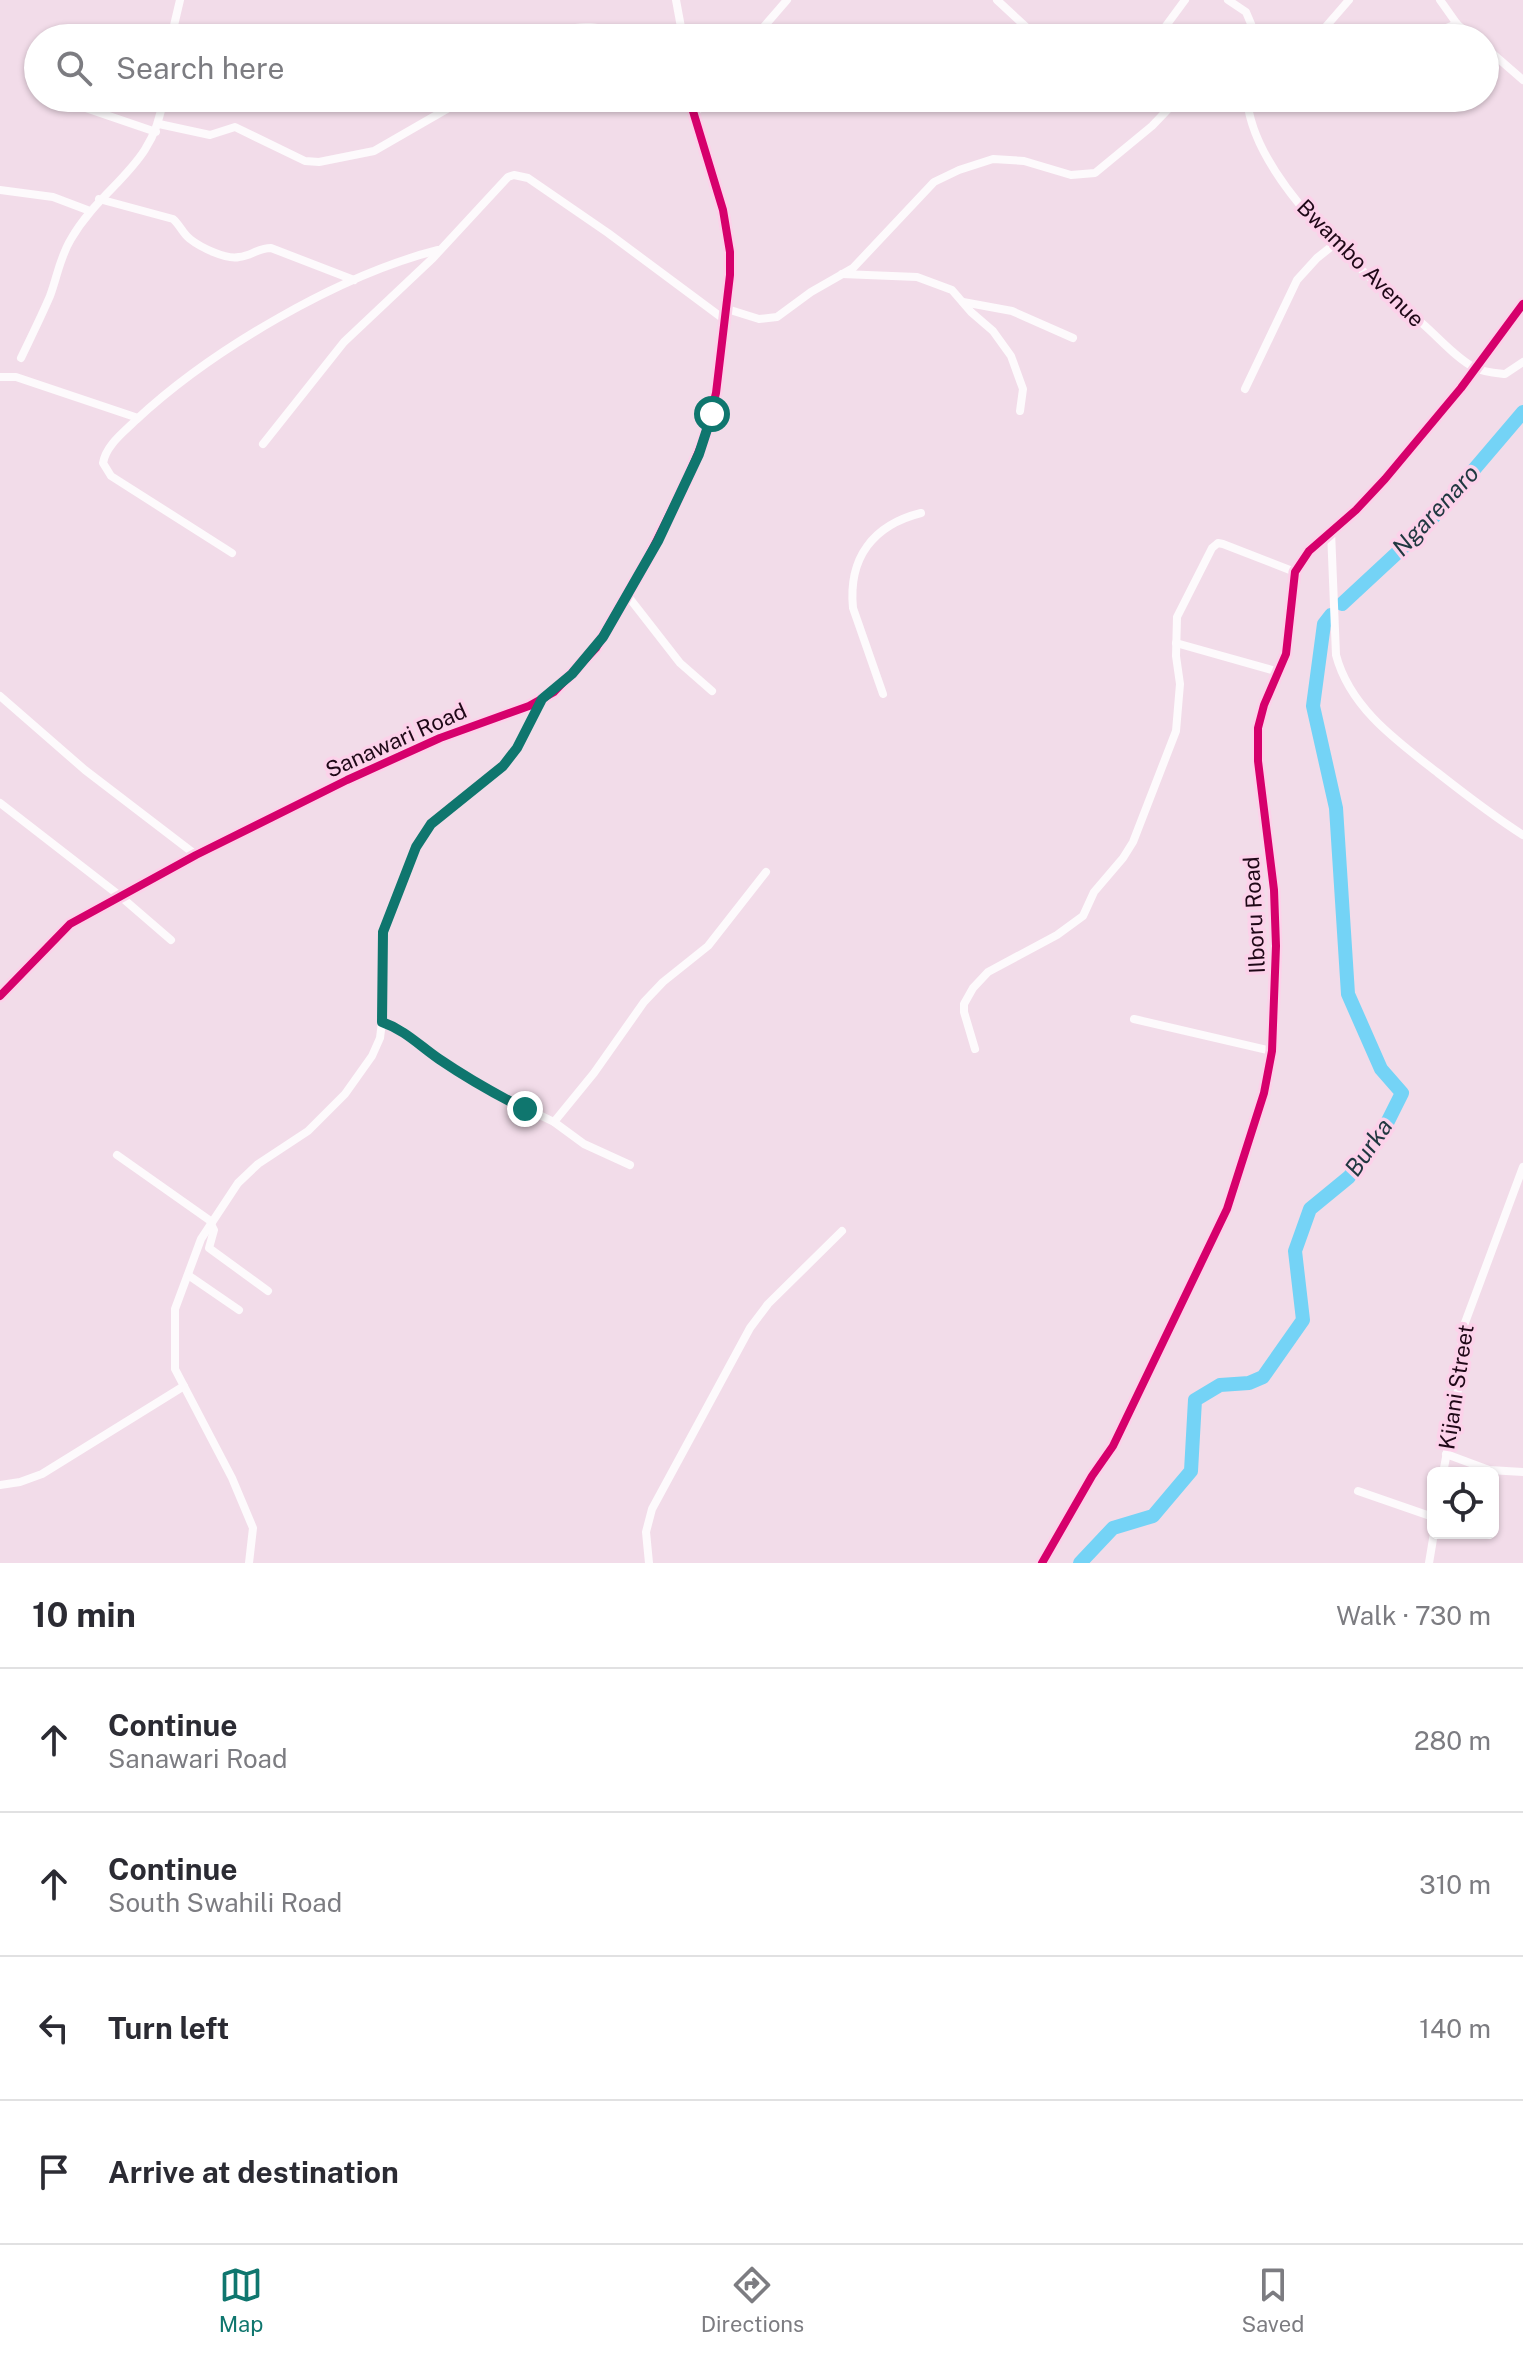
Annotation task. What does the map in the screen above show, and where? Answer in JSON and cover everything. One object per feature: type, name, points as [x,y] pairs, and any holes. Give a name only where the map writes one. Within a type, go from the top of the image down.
[{"type":"street","points":[[174,24],[180,0]]},
{"type":"street","points":[[676,0],[680,24]]},
{"type":"street","points":[[766,24],[787,0]]},
{"type":"street","points":[[997,0],[1023,24]]},
{"type":"street","points":[[1167,24],[1185,0]]},
{"type":"street","points":[[1228,0],[1246,12],[1251,24]]},
{"type":"street","points":[[1328,24],[1349,0]]},
{"type":"street","points":[[1440,0],[1457,24]]},
{"type":"street","points":[[1499,59],[1523,80]]},
{"type":"street","points":[[102,112],[157,128],[210,135],[231,127],[244,129],[305,161],[319,162],[374,151],[442,112]]},
{"type":"street","points":[[21,358],[50,295],[62,255],[99,199],[138,162],[157,128],[160,112]]},
{"type":"street","name":"Sanawari Road","points":[[0,996],[70,924],[196,855],[318,794],[440,738],[542,699],[586,660],[603,637],[658,541],[704,439],[716,393],[731,264],[729,240],[716,185],[693,112]]},
{"type":"street","points":[[727,309],[759,319],[773,319],[853,268],[917,199],[945,175],[993,159],[1024,161],[1071,175],[1095,173],[1165,112]]},
{"type":"street","name":"Bwambo Avenue","points":[[1250,112],[1255,131],[1282,180],[1305,211],[1387,293],[1476,369]]},
{"type":"street","points":[[263,444],[344,342],[508,177],[528,178],[725,320]]},
{"type":"street","points":[[0,190],[53,197],[90,211]]},
{"type":"street","points":[[99,199],[173,219],[182,227],[187,238],[230,257],[271,248],[355,280]]},
{"type":"street","points":[[1245,389],[1297,280],[1336,243]]},
{"type":"street","points":[[232,553],[130,490],[105,469],[107,450],[138,418],[184,380],[240,343],[293,311],[355,280],[397,262],[438,250]]},
{"type":"street","points":[[841,274],[917,277],[952,290],[993,331],[1011,356],[1023,389],[1020,411]]},
{"type":"street","points":[[963,302],[1012,311],[1073,338]]},
{"type":"street","points":[[975,1049],[964,1012],[964,1004],[973,988],[988,972],[1057,935],[1083,916],[1094,892],[1128,851],[1146,813],[1176,731],[1180,684],[1177,617],[1206,559],[1218,543],[1295,572],[1303,557],[1379,486],[1476,369],[1523,304]]},
{"type":"street","points":[[1476,369],[1505,374],[1523,362]]},
{"type":"street","points":[[0,377],[16,377],[138,418]]},
{"type":"street","points":[[883,694],[853,608],[851,593],[855,572],[863,550],[881,531],[897,519],[921,513]]},
{"type":"street","points":[[1331,531],[1336,655],[1339,668],[1358,700],[1393,739],[1523,835]]},
{"type":"street","name":"Ilboru Road","points":[[1042,1563],[1113,1446],[1227,1209],[1253,1132],[1272,1051],[1276,982],[1274,890],[1258,748],[1259,721],[1288,643],[1295,572]]},
{"type":"street","points":[[627,595],[680,663],[712,691]]},
{"type":"street","points":[[1176,643],[1279,672]]},
{"type":"street","points":[[0,696],[85,770],[196,855]]},
{"type":"street","points":[[249,1563],[253,1528],[232,1478],[175,1369],[175,1309],[201,1239],[238,1183],[258,1164],[308,1131],[345,1094],[372,1056],[380,1038],[382,1022],[383,932],[416,847],[431,824],[503,766],[517,748],[542,699]]},
{"type":"street","points":[[0,803],[120,896],[171,940]]},
{"type":"street","points":[[554,1122],[594,1073],[644,1002],[663,982],[708,946],[766,872]]},
{"type":"street","points":[[1134,1019],[1272,1051]]},
{"type":"street","points":[[382,1022],[403,1031],[436,1057],[490,1091],[554,1122],[577,1141],[630,1165]]},
{"type":"street","points":[[117,1155],[212,1223],[214,1230],[209,1248],[268,1291]]},
{"type":"street","name":"Kijani Street","points":[[1444,1467],[1457,1400],[1463,1328],[1523,1167]]},
{"type":"street","points":[[649,1563],[646,1532],[652,1509],[750,1328],[768,1304],[842,1231]]},
{"type":"street","points":[[188,1275],[239,1310]]},
{"type":"street","points":[[0,1485],[42,1474],[184,1386]]},
{"type":"street","points":[[1446,1454],[1489,1470],[1523,1472]]},
{"type":"street","points":[[1358,1491],[1427,1515]]},
{"type":"street","points":[[1429,1563],[1433,1539]]},
{"type":"waterway","name":"Ngarenaro","points":[[1342,604],[1425,527],[1523,412]]},
{"type":"waterway","name":"Burka","points":[[1080,1563],[1113,1528],[1153,1516],[1191,1471],[1195,1400],[1220,1385],[1249,1383],[1263,1377],[1303,1320],[1295,1251],[1310,1209],[1349,1177],[1384,1129],[1402,1093],[1381,1069],[1348,994],[1336,808],[1313,706],[1324,624],[1331,615]]},
{"type":"cycle path","points":[[0,996],[70,924],[196,855],[347,780],[440,738],[529,706],[554,692],[596,648],[646,562],[685,484],[704,439],[716,393],[730,252],[723,210],[693,112]]},
{"type":"cycle path","points":[[1042,1563],[1113,1446],[1227,1209],[1264,1093],[1272,1051],[1276,946],[1274,890],[1258,761],[1258,728],[1264,705],[1286,654],[1295,572],[1309,551],[1356,510],[1385,479],[1461,388],[1523,304]]},
{"type":"route","points":[[525,1109],[461,1074],[403,1031],[382,1022],[383,932],[424,833],[447,810],[503,766],[517,748],[542,699],[554,692],[586,660],[611,625],[654,549],[699,454],[712,414]]}]
